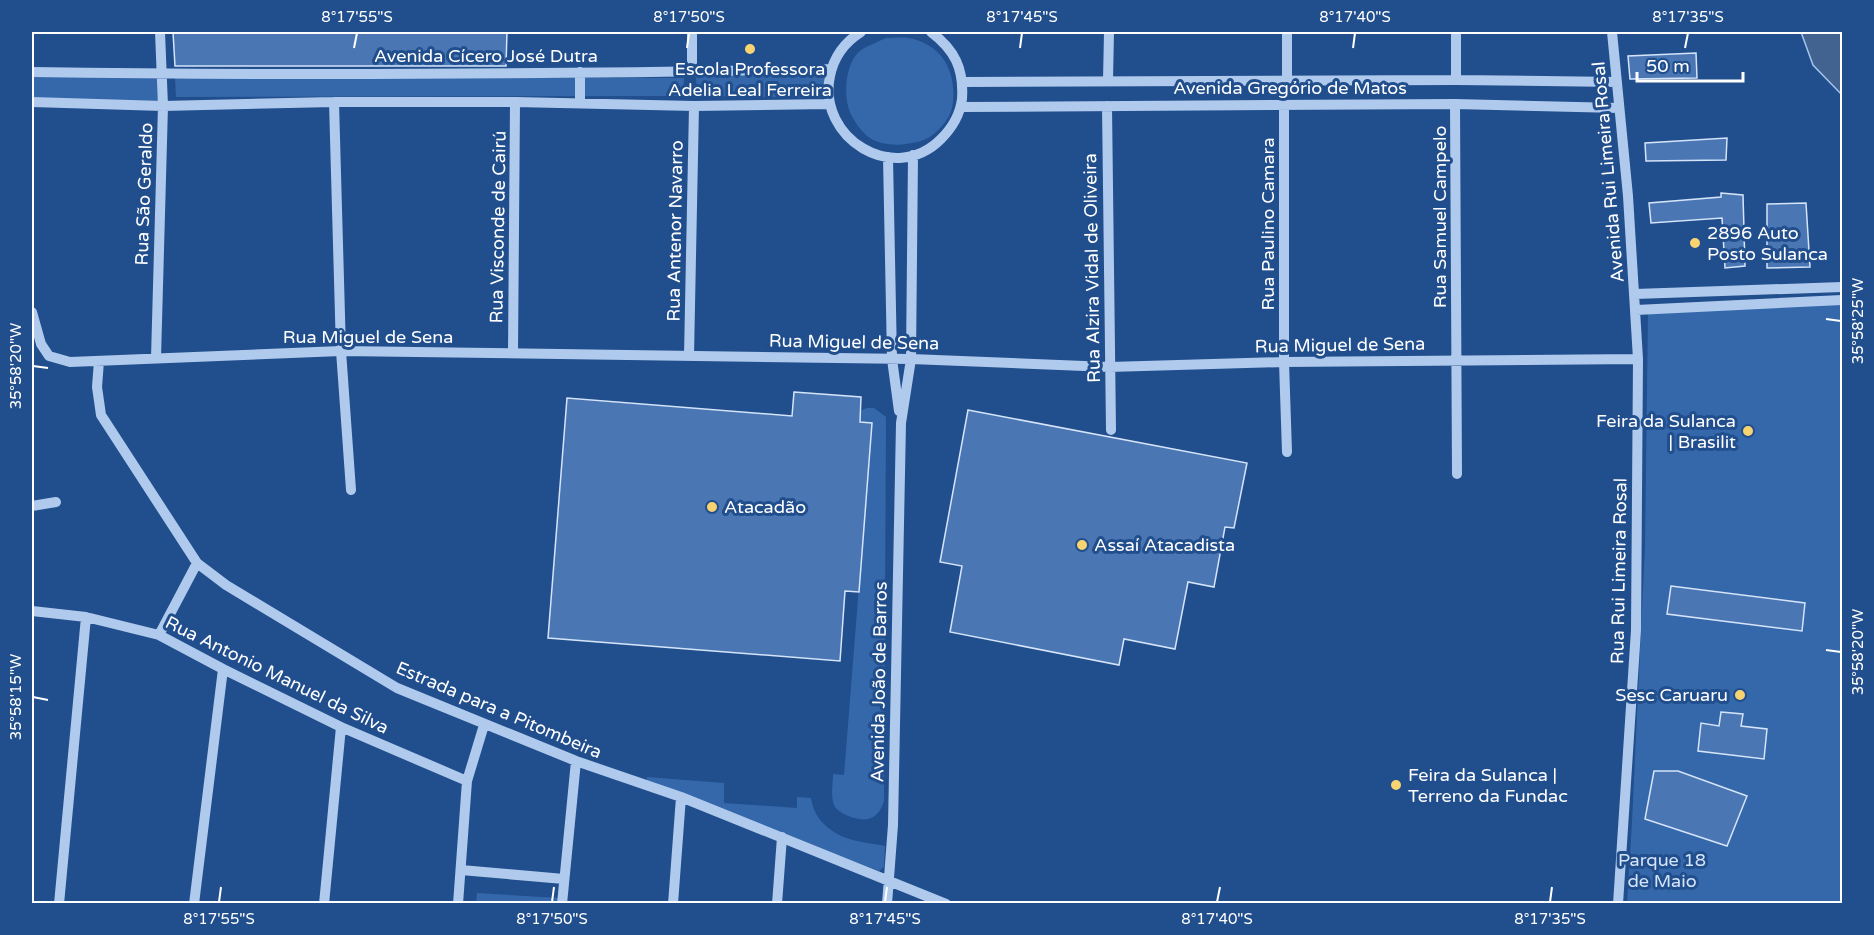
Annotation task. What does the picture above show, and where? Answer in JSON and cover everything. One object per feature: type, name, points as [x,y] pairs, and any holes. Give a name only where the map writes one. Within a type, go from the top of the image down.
[{"type":"street","name":"Rua São Geraldo","points":[[156,358],[163,106],[160,32]]},
{"type":"street","points":[[692,32],[692,72]]},
{"type":"street","points":[[861,32],[851,38],[838,53],[828,88],[829,104],[837,124],[850,140],[868,152],[888,157],[913,155],[934,145],[951,128],[961,107],[963,82],[958,64],[948,46],[931,32]]},
{"type":"street","points":[[1108,81],[1109,32]]},
{"type":"street","points":[[1287,32],[1287,81]]},
{"type":"street","points":[[1456,32],[1456,80]]},
{"type":"street","name":"Avenida Rui Limeira Rosal","points":[[1612,32],[1636,310]]},
{"type":"street","name":"Avenida Cícero José Dutra","points":[[32,72],[162,74],[692,72],[832,69]]},
{"type":"street","points":[[580,72],[580,103]]},
{"type":"street","name":"Avenida Gregório de Matos","points":[[963,82],[1456,80],[1617,82]]},
{"type":"street","points":[[32,102],[163,106],[334,102],[516,102],[694,106],[829,104]]},
{"type":"street","points":[[334,102],[341,351],[351,490]]},
{"type":"street","name":"Rua Visconde de Cairú","points":[[513,353],[516,102]]},
{"type":"street","name":"Rua Paulino Camara","points":[[1284,104],[1284,362],[1287,452]]},
{"type":"street","name":"Avenida Gregório de Matos","points":[[961,107],[1455,104],[1619,108]]},
{"type":"street","name":"Rua Samuel Campelo","points":[[1455,104],[1457,474]]},
{"type":"street","name":"Rua Antenor Navarro","points":[[689,356],[694,106]]},
{"type":"street","name":"Rua Alzira Vidal de Oliveira","points":[[1107,106],[1111,430]]},
{"type":"street","name":"Avenida João de Barros","points":[[887,903],[894,814],[901,423],[911,359],[913,155]]},
{"type":"street","name":"Avenida João de Barros","points":[[888,157],[892,359],[901,423]]},
{"type":"street","points":[[1635,294],[1842,287]]},
{"type":"street","points":[[1636,310],[1842,300]]},
{"type":"street","name":"Rua Rui Limeira Rosal","points":[[1618,903],[1636,630],[1638,358],[1636,310]]},
{"type":"street","name":"Rua Miguel de Sena","points":[[32,312],[41,344],[49,356],[70,362],[341,351],[911,359],[1109,367],[1457,359],[1638,358]]},
{"type":"street","name":"Estrada para a Pitombeira","points":[[99,361],[97,387],[101,415],[197,563],[225,585],[397,688],[484,725],[576,761],[681,797],[889,881]]},
{"type":"street","points":[[32,506],[56,502]]},
{"type":"street","points":[[159,635],[197,563]]},
{"type":"street","name":"Rua Antonio Manuel da Silva","points":[[32,611],[86,617],[159,635],[340,727],[468,781]]},
{"type":"street","points":[[59,903],[86,617]]},
{"type":"street","points":[[194,903],[223,669]]},
{"type":"street","points":[[458,903],[468,781],[484,725]]},
{"type":"street","points":[[324,903],[340,727]]},
{"type":"street","points":[[562,903],[576,761]]},
{"type":"street","points":[[673,903],[681,797]]},
{"type":"street","points":[[777,903],[782,837]]},
{"type":"street","points":[[461,870],[564,879]]},
{"type":"street","points":[[889,881],[946,903]]},
{"type":"green space","points":[[886,38],[906,38],[930,46],[938,53],[949,70],[953,90],[951,111],[938,130],[922,141],[896,145],[876,141],[861,130],[849,111],[846,82],[855,56],[861,50]]},
{"type":"green space","points":[[162,74],[163,106],[32,100],[32,77]]},
{"type":"green space","points":[[696,76],[824,76],[824,98],[697,96]]},
{"type":"green space","points":[[175,78],[684,78],[683,96],[176,97]]},
{"type":"green space","name":"Parque 18 de Maio","points":[[1842,304],[1842,903],[1627,904],[1645,546],[1648,313]]},
{"type":"green space","points":[[874,408],[886,417],[884,801],[879,812],[872,818],[857,819],[837,809],[833,804],[832,791],[833,774],[844,775],[872,423],[859,422],[860,411]]},
{"type":"green space","points":[[647,777],[724,783],[724,803],[797,808],[797,797],[811,798],[820,820],[834,832],[849,839],[885,846],[884,867],[879,871],[646,782]]},
{"type":"green space","points":[[477,893],[559,898],[559,903],[476,904]]},
{"type":"shaded area","points":[[1801,32],[1842,32],[1842,95],[1813,65]]},
{"type":"building","points":[[173,32],[507,32],[506,66],[175,66]]},
{"type":"building","points":[[1696,53],[1697,78],[1630,79],[1628,56]]},
{"type":"building","points":[[1727,138],[1726,160],[1646,161],[1645,143]]},
{"type":"building","points":[[1721,193],[1743,195],[1745,266],[1725,268],[1722,218],[1651,223],[1649,203],[1721,197]]},
{"type":"building","points":[[1806,203],[1810,267],[1767,268],[1767,204]]},
{"type":"building","name":"Atacadão","points":[[794,392],[861,397],[860,422],[872,423],[859,592],[845,591],[840,661],[548,638],[567,398],[792,416]]},
{"type":"building","name":"Assaí Atacadista","points":[[968,410],[1247,463],[1234,528],[1225,527],[1214,587],[1188,582],[1175,649],[1124,639],[1119,665],[950,632],[962,566],[940,562]]},
{"type":"building","points":[[1671,586],[1805,603],[1802,631],[1667,614]]},
{"type":"building","points":[[1721,712],[1743,714],[1741,726],[1767,729],[1764,759],[1698,751],[1701,723],[1719,726]]},
{"type":"building","points":[[1654,771],[1678,771],[1747,796],[1727,846],[1645,819]]},
{"type":"place","name":"Escola Professora Adelia Leal Ferreira","points":[[750,49]]},
{"type":"place","name":"2896 Auto Posto Sulanca","points":[[1695,243]]},
{"type":"place","name":"Feira da Sulanca | Brasilit","points":[[1748,431]]},
{"type":"place","name":"Atacadão","points":[[712,507]]},
{"type":"place","name":"Assaí Atacadista","points":[[1082,545]]},
{"type":"place","name":"Sesc Caruaru","points":[[1740,695]]},
{"type":"place","name":"Feira da Sulanca | Terreno da Fundac","points":[[1396,785]]}]
